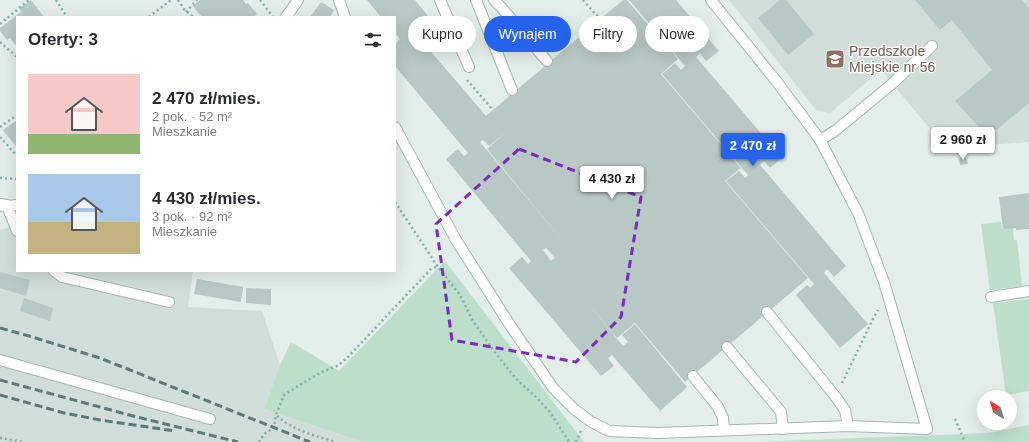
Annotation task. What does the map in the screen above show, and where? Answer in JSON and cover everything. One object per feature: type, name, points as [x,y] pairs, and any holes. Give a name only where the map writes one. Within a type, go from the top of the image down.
[{"type":"lane","points":[[287,16],[298,0]]},
{"type":"lane","points":[[339,0],[345,16]]},
{"type":"lane","points":[[440,0],[469,67]]},
{"type":"lane","points":[[476,0],[512,90]]},
{"type":"lane","points":[[494,0],[547,61]]},
{"type":"lane","points":[[396,128],[456,240],[510,325],[553,388],[574,409],[590,421],[609,431],[658,433],[848,426],[927,429],[884,282],[858,213],[820,140],[777,82],[711,0]]},
{"type":"lane","points":[[820,140],[835,131],[893,83],[932,46]]},
{"type":"lane","points":[[8,205],[16,228]]},
{"type":"lane","points":[[55,272],[62,277],[169,302]]},
{"type":"lane","points":[[992,297],[1029,291]]},
{"type":"lane","points":[[767,312],[845,410],[848,426]]},
{"type":"lane","points":[[727,346],[781,412],[783,429]]},
{"type":"lane","points":[[0,360],[210,419]]},
{"type":"lane","points":[[693,376],[718,407],[723,418],[724,430]]},
{"type":"path","points":[[0,24],[29,0]]},
{"type":"path","points":[[56,0],[66,16]]},
{"type":"path","points":[[150,16],[171,0]]},
{"type":"path","points":[[178,0],[186,12],[192,16]]},
{"type":"path","points":[[186,12],[197,0]]},
{"type":"path","points":[[260,0],[272,16]]},
{"type":"path","points":[[583,0],[597,16]]},
{"type":"path","points":[[0,42],[16,56]]},
{"type":"path","points":[[467,81],[493,110]]},
{"type":"path","points":[[0,127],[16,116]]},
{"type":"path","points":[[0,137],[16,155]]},
{"type":"path","points":[[0,178],[16,180]]},
{"type":"path","points":[[396,204],[438,267],[460,295],[473,321],[494,351],[516,379],[550,412],[560,426],[568,442]]},
{"type":"path","points":[[259,442],[264,434],[274,428],[276,415],[284,395],[322,372],[339,365],[432,268],[438,267]]},
{"type":"path","points":[[835,396],[878,310]]},
{"type":"path","points":[[276,415],[285,423],[303,431],[336,442]]},
{"type":"path","points":[[955,419],[965,442]]},
{"type":"path","points":[[0,438],[24,442]]},
{"type":"highlighted area","points":[[519,149],[641,197],[621,317],[576,362],[452,340],[436,224]]},
{"type":"shaded area","points":[[729,0],[1029,0],[1029,142],[947,148],[881,70],[830,113],[816,110]]},
{"type":"shaded area","points":[[16,226],[16,272],[193,272],[188,307],[262,311],[280,365],[264,409],[363,442],[0,442],[0,230]]},
{"type":"green space","points":[[1001,222],[1002,229],[1013,228],[1014,240],[1017,240],[1022,286],[990,290],[981,224]]},
{"type":"green space","points":[[445,261],[584,442],[363,442],[264,409],[280,365],[291,342],[339,371]]},
{"type":"green space","points":[[1029,299],[1029,391],[1017,393],[1017,390],[1005,390],[993,303]]},
{"type":"green space","points":[[1029,425],[1029,442],[757,442],[989,433],[1004,430],[1017,430],[1017,427]]},
{"type":"building","points":[[31,0],[43,16],[16,16],[16,46],[10,38],[7,40],[0,31],[0,28],[21,12],[20,8]]},
{"type":"building","points":[[200,0],[243,0],[246,4],[248,3],[257,14],[254,16],[201,16],[193,6]]},
{"type":"building","points":[[367,0],[415,0],[428,16],[408,16],[408,52],[431,52],[486,116],[562,52],[571,52],[571,44],[579,37],[579,52],[637,52],[637,16],[604,16],[623,0],[627,0],[645,21],[645,52],[672,52],[678,59],[661,74],[741,168],[725,181],[808,278],[685,382],[635,323],[617,338],[585,300],[623,346],[628,342],[622,335],[635,324],[687,387],[660,411],[612,355],[608,358],[614,366],[601,376],[509,268],[522,257],[528,264],[531,261],[446,159],[458,149],[464,156],[468,153],[396,67],[396,43],[400,39],[396,34],[396,16],[380,16]],"holes":[[[505,133],[487,149],[568,247],[480,142],[483,140],[489,146]],[[546,248],[555,258],[551,261],[543,250]]]},
{"type":"building","points":[[629,0],[676,0],[689,16],[645,16],[645,19]]},
{"type":"building","points":[[780,0],[786,0],[814,34],[788,55],[758,18]]},
{"type":"building","points":[[915,0],[1022,0],[1029,8],[1029,103],[988,137],[955,101],[992,70],[952,20],[940,30]]},
{"type":"building","points":[[321,2],[334,10],[331,16],[311,16]]},
{"type":"building","points":[[709,39],[719,51],[706,61],[700,53],[696,57],[782,158],[770,168],[764,161],[760,165],[846,266],[834,277],[827,269],[824,273],[868,324],[840,348],[796,295],[807,285],[810,288],[814,284],[726,181],[739,171],[745,178],[748,175],[662,74],[675,63],[681,70],[685,66],[673,52],[709,52]]},
{"type":"building","points":[[16,121],[16,147],[3,130]]},
{"type":"building","points":[[966,157],[968,164],[960,165],[959,158]]},
{"type":"building","points":[[1029,193],[1029,229],[1003,229],[999,197]]},
{"type":"building","points":[[0,272],[30,280],[26,296],[0,288]]},
{"type":"building","points":[[197,279],[243,287],[241,302],[194,294]]},
{"type":"building","points":[[246,288],[271,289],[271,305],[246,303]]},
{"type":"building","points":[[24,298],[53,308],[50,321],[20,311]]},
{"type":"railway","points":[[0,328],[100,358],[310,442]]},
{"type":"railway","points":[[0,380],[133,416],[238,442]]},
{"type":"railway","points":[[0,395],[64,413],[175,431]]},
{"type":"place","name":"Przedszkole Miejskie nr 56","points":[[835,59]]}]
